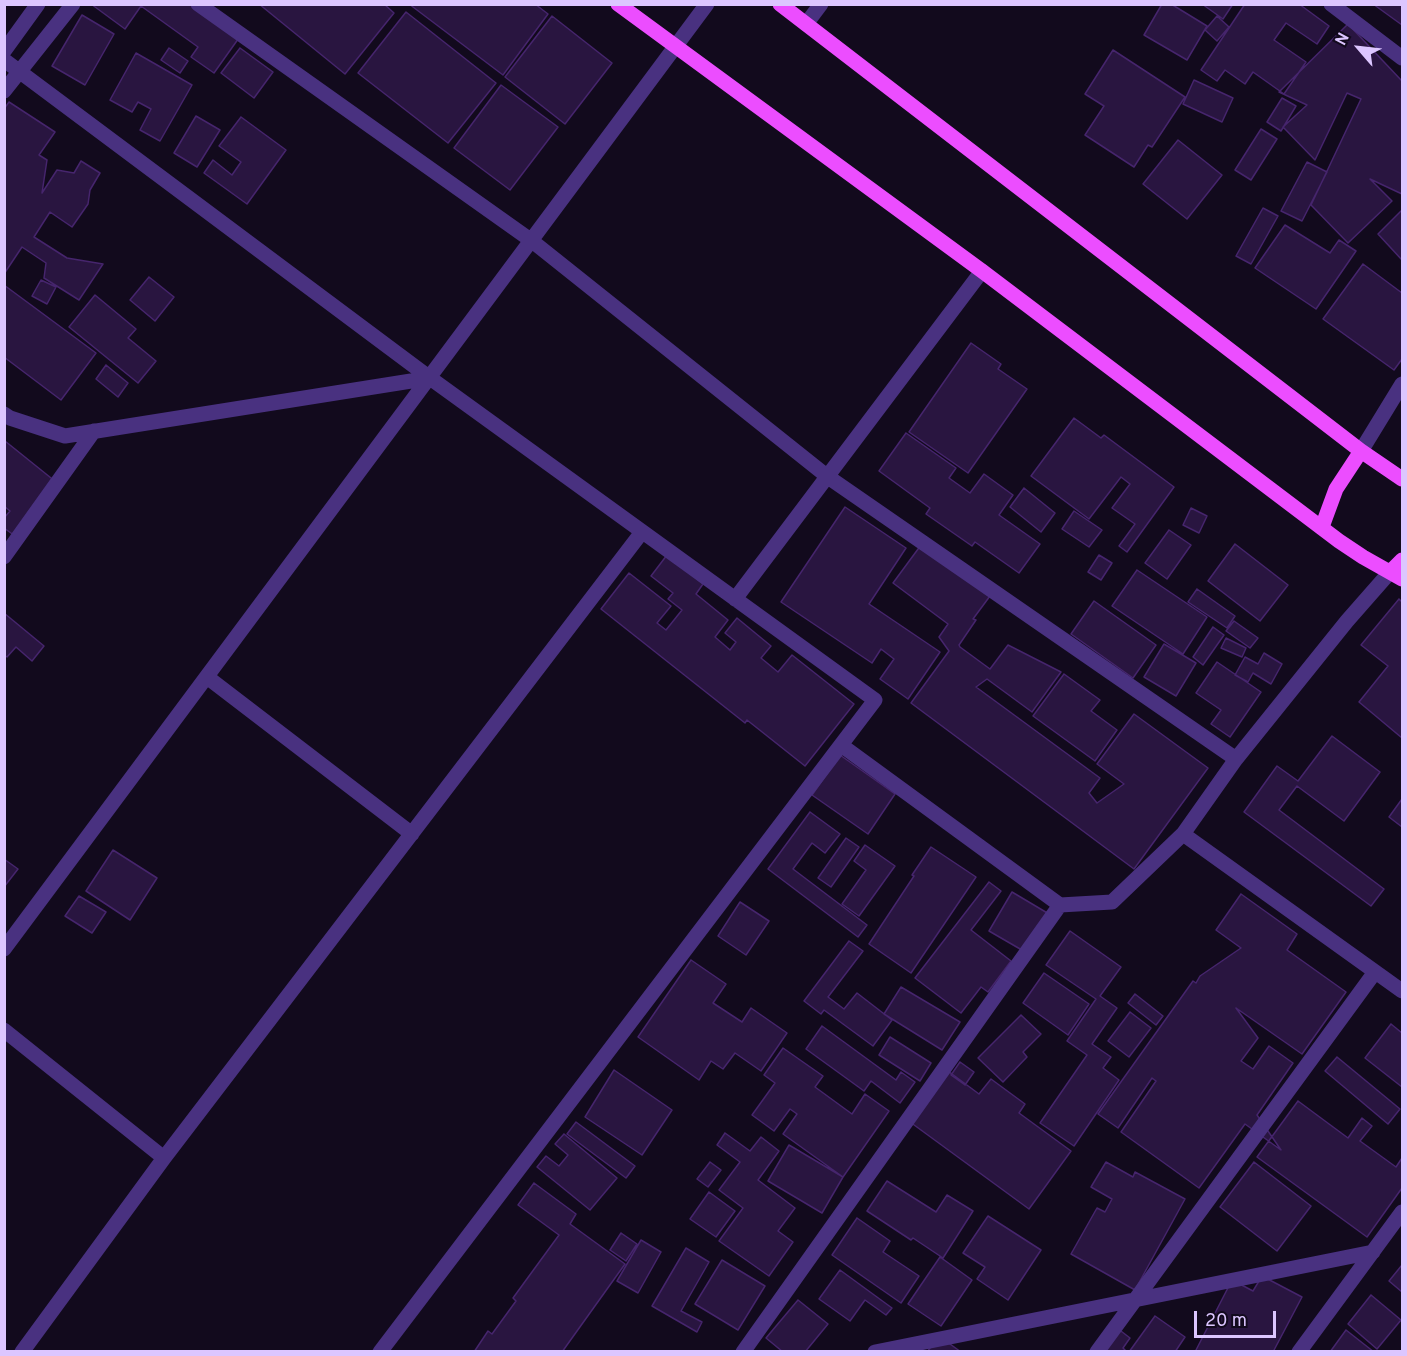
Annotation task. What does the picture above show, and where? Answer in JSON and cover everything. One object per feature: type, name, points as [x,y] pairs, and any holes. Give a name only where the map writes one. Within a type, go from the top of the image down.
[{"type":"main road","points":[[618,4],[982,271],[1363,557],[1396,576],[1402,560]]},
{"type":"main road","points":[[780,4],[1361,451],[1402,478]]},
{"type":"main road","points":[[1322,527],[1336,489],[1361,451]]},
{"type":"street","points":[[4,51],[38,4]]},
{"type":"street","points":[[4,91],[73,4]]},
{"type":"street","points":[[198,4],[532,241],[828,477],[1236,759]]},
{"type":"street","points":[[4,949],[707,4]]},
{"type":"street","points":[[806,24],[821,4]]},
{"type":"street","points":[[1331,4],[1402,58]]},
{"type":"street","points":[[4,60],[430,378],[875,700],[380,1352]]},
{"type":"street","points":[[735,599],[982,271]]},
{"type":"street","points":[[4,414],[65,436],[430,378]]},
{"type":"street","points":[[1361,451],[1402,384]]},
{"type":"street","points":[[4,557],[94,431]]},
{"type":"street","points":[[22,1352],[164,1158],[642,532]]},
{"type":"street","points":[[841,745],[1060,905],[1112,902],[1183,834],[1236,759],[1347,621],[1396,576]]},
{"type":"street","points":[[207,677],[412,834]]},
{"type":"street","points":[[1183,834],[1402,992]]},
{"type":"street","points":[[743,1352],[1060,905]]},
{"type":"street","points":[[1097,1352],[1375,972]]},
{"type":"street","points":[[4,1030],[164,1158]]},
{"type":"street","points":[[1299,1352],[1402,1212]]},
{"type":"street","points":[[875,1352],[1373,1252]]},
{"type":"building","points":[[91,4],[198,4],[241,35],[214,73],[191,57],[198,47],[141,6],[125,29]]},
{"type":"building","points":[[259,4],[384,4],[394,13],[345,74]]},
{"type":"building","points":[[409,4],[535,4],[548,14],[503,75]]},
{"type":"building","points":[[1162,4],[1171,4],[1207,26],[1187,60],[1144,35]]},
{"type":"building","points":[[1202,4],[1233,4],[1223,19]]},
{"type":"building","points":[[1245,4],[1299,4],[1329,26],[1317,44],[1286,23],[1274,40],[1306,62],[1284,94],[1253,72],[1245,84],[1225,70],[1217,81],[1201,70]]},
{"type":"building","points":[[1373,4],[1402,4],[1402,25]]},
{"type":"building","points":[[406,12],[496,83],[448,143],[358,73]]},
{"type":"building","points":[[82,15],[114,34],[85,85],[52,66]]},
{"type":"building","points":[[552,16],[612,63],[565,124],[505,77]]},
{"type":"building","points":[[1217,16],[1229,27],[1217,41],[1205,30]]},
{"type":"building","points":[[1348,24],[1402,81],[1402,194],[1370,179],[1392,201],[1348,243],[1311,205],[1361,99],[1347,93],[1315,160],[1283,127],[1307,105],[1279,92]]},
{"type":"building","points":[[169,48],[188,61],[180,73],[161,60]]},
{"type":"building","points":[[240,48],[273,72],[254,98],[221,73]]},
{"type":"building","points":[[1113,50],[1185,97],[1152,147],[1148,145],[1134,167],[1085,135],[1104,106],[1085,94]]},
{"type":"building","points":[[136,53],[192,85],[160,141],[140,130],[151,109],[138,102],[132,112],[110,100]]},
{"type":"building","points":[[1194,80],[1233,98],[1222,122],[1183,104]]},
{"type":"building","points":[[501,85],[558,127],[510,190],[454,148]]},
{"type":"building","points":[[1282,98],[1296,106],[1281,131],[1267,122]]},
{"type":"building","points":[[9,102],[55,132],[39,155],[47,160],[42,193],[57,170],[74,173],[81,161],[100,173],[90,190],[88,204],[72,227],[50,212],[34,237],[67,258],[103,264],[79,300],[44,278],[46,263],[22,247],[4,274],[4,109]]},
{"type":"building","points":[[196,116],[220,130],[197,167],[174,153]]},
{"type":"building","points":[[241,117],[286,150],[247,204],[204,173],[213,160],[232,175],[241,162],[219,146]]},
{"type":"building","points":[[1261,129],[1277,139],[1251,180],[1235,170]]},
{"type":"building","points":[[1178,140],[1222,175],[1187,219],[1143,184]]},
{"type":"building","points":[[1307,162],[1327,172],[1302,221],[1281,211]]},
{"type":"building","points":[[1263,208],[1278,216],[1251,264],[1236,256]]},
{"type":"building","points":[[1402,210],[1402,260],[1378,234]]},
{"type":"building","points":[[1285,225],[1330,253],[1339,240],[1356,251],[1316,309],[1255,268]]},
{"type":"building","points":[[1363,264],[1402,293],[1402,359],[1394,370],[1323,319]]},
{"type":"building","points":[[149,277],[174,297],[155,321],[130,300]]},
{"type":"building","points":[[41,280],[56,287],[47,304],[32,296]]},
{"type":"building","points":[[4,285],[96,353],[61,400],[4,357]]},
{"type":"building","points":[[95,295],[136,329],[128,338],[156,361],[138,383],[69,327]]},
{"type":"building","points":[[971,343],[1001,364],[998,369],[1027,389],[968,473],[909,432]]},
{"type":"building","points":[[106,365],[128,383],[118,397],[96,379]]},
{"type":"building","points":[[1074,418],[1101,438],[1104,435],[1174,487],[1127,552],[1119,546],[1135,524],[1112,508],[1130,484],[1121,477],[1089,519],[1031,476]]},
{"type":"building","points":[[906,433],[956,468],[949,478],[970,493],[984,474],[1013,495],[999,515],[1040,544],[1019,573],[975,542],[972,546],[926,514],[930,508],[879,471]]},
{"type":"building","points":[[5,441],[61,486],[15,536],[4,528],[4,518],[10,511],[4,506]]},
{"type":"building","points":[[1024,488],[1055,513],[1041,532],[1010,507]]},
{"type":"building","points":[[845,507],[906,548],[869,604],[940,652],[908,699],[880,679],[894,659],[881,649],[872,663],[781,602]]},
{"type":"building","points":[[1191,508],[1207,516],[1199,533],[1183,525]]},
{"type":"building","points":[[1074,511],[1102,530],[1089,547],[1062,529]]},
{"type":"building","points":[[1169,530],[1191,545],[1167,579],[1145,563]]},
{"type":"building","points":[[1235,544],[1288,585],[1260,621],[1208,581]]},
{"type":"building","points":[[921,545],[990,596],[973,619],[976,620],[959,645],[960,647],[990,669],[1008,645],[1061,672],[1032,712],[987,679],[976,687],[1100,778],[1089,793],[1097,803],[1124,784],[1097,764],[1134,714],[1208,768],[1134,869],[911,703],[949,651],[939,637],[948,624],[893,583]]},
{"type":"building","points":[[667,555],[703,584],[696,594],[728,620],[715,637],[730,650],[736,642],[725,633],[737,618],[771,646],[761,658],[778,672],[792,655],[854,704],[805,766],[747,720],[745,723],[601,609],[629,573],[671,606],[657,623],[666,630],[682,610],[668,599],[673,593],[651,576]]},
{"type":"building","points":[[1099,555],[1112,563],[1101,580],[1088,572]]},
{"type":"building","points":[[1137,570],[1207,617],[1183,654],[1112,606]]},
{"type":"building","points":[[1197,589],[1235,616],[1227,628],[1188,602]]},
{"type":"building","points":[[1399,599],[1402,602],[1402,738],[1359,702],[1388,666],[1361,645]]},
{"type":"building","points":[[1094,601],[1156,645],[1133,678],[1071,634]]},
{"type":"building","points":[[4,613],[44,646],[32,661],[16,647],[7,657],[4,655]]},
{"type":"building","points":[[1234,621],[1258,638],[1250,648],[1226,631]]},
{"type":"building","points":[[1213,627],[1224,635],[1203,665],[1193,657]]},
{"type":"building","points":[[1226,638],[1246,648],[1242,657],[1221,648]]},
{"type":"building","points":[[1164,644],[1196,663],[1176,696],[1144,677]]},
{"type":"building","points":[[1264,653],[1282,664],[1271,684],[1253,673],[1248,682],[1235,675],[1245,657],[1258,664]]},
{"type":"building","points":[[1217,662],[1261,692],[1230,737],[1211,724],[1221,710],[1196,693]]},
{"type":"building","points":[[1064,674],[1100,700],[1091,711],[1117,730],[1095,761],[1033,716]]},
{"type":"building","points":[[1332,736],[1380,772],[1344,821],[1297,786],[1279,810],[1384,889],[1371,906],[1244,812],[1277,766],[1298,781]]},
{"type":"building","points":[[840,755],[895,794],[868,834],[812,795]]},
{"type":"building","points":[[1402,799],[1402,827],[1389,817]]},
{"type":"building","points":[[810,812],[840,834],[825,853],[812,843],[793,869],[867,925],[858,937],[768,869]]},
{"type":"building","points":[[846,838],[859,847],[831,887],[818,878]]},
{"type":"building","points":[[865,845],[895,866],[859,916],[842,904],[866,870],[854,861]]},
{"type":"building","points":[[931,847],[976,877],[911,973],[869,944]]},
{"type":"building","points":[[113,850],[157,878],[130,920],[86,891]]},
{"type":"building","points":[[4,859],[18,869],[4,887]]},
{"type":"building","points":[[989,882],[1001,891],[971,930],[1011,961],[988,992],[981,987],[961,1013],[915,978]]},
{"type":"building","points":[[1012,892],[1049,914],[1027,953],[989,931]]},
{"type":"building","points":[[1241,894],[1297,934],[1287,950],[1346,992],[1302,1054],[1236,1008],[1258,1038],[1241,1061],[1253,1069],[1269,1046],[1293,1063],[1257,1115],[1281,1150],[1245,1124],[1199,1188],[1121,1132],[1156,1081],[1152,1078],[1118,1128],[1098,1114],[1193,981],[1196,983],[1200,976],[1241,948],[1216,930]]},
{"type":"building","points":[[79,896],[106,912],[92,933],[65,916]]},
{"type":"building","points":[[740,902],[769,921],[746,955],[718,936]]},
{"type":"building","points":[[1070,931],[1121,967],[1100,996],[1117,1008],[1092,1044],[1111,1057],[1103,1068],[1119,1080],[1074,1146],[1040,1123],[1087,1055],[1067,1041],[1096,999],[1046,965]]},
{"type":"building","points":[[849,941],[863,951],[828,997],[844,1009],[857,993],[892,1020],[873,1046],[824,1010],[821,1014],[804,1001]]},
{"type":"building","points":[[691,960],[726,984],[713,1003],[742,1022],[751,1008],[787,1033],[761,1071],[735,1053],[723,1069],[711,1061],[699,1080],[638,1037]]},
{"type":"building","points":[[1044,973],[1089,1004],[1068,1035],[1023,1003]]},
{"type":"building","points":[[901,987],[960,1022],[942,1050],[884,1014]]},
{"type":"building","points":[[1135,994],[1163,1016],[1156,1025],[1128,1003]]},
{"type":"building","points":[[1130,1012],[1151,1028],[1129,1057],[1108,1041]]},
{"type":"building","points":[[1021,1015],[1041,1034],[1023,1052],[1027,1057],[1003,1082],[978,1058]]},
{"type":"building","points":[[1391,1024],[1402,1033],[1402,1087],[1365,1058]]},
{"type":"building","points":[[822,1026],[896,1080],[901,1072],[915,1082],[900,1103],[871,1081],[864,1091],[806,1049]]},
{"type":"building","points":[[890,1037],[931,1063],[920,1081],[879,1055]]},
{"type":"building","points":[[783,1048],[823,1076],[815,1087],[852,1114],[865,1094],[889,1111],[843,1177],[783,1134],[797,1114],[790,1109],[774,1131],[752,1115],[775,1083],[764,1075]]},
{"type":"building","points":[[1337,1057],[1400,1109],[1388,1124],[1325,1071]]},
{"type":"building","points":[[960,1062],[974,1072],[965,1085],[951,1075]]},
{"type":"building","points":[[614,1070],[672,1110],[642,1155],[585,1117]]},
{"type":"building","points":[[948,1071],[979,1094],[991,1079],[1025,1104],[1019,1113],[1071,1151],[1029,1209],[910,1122]]},
{"type":"building","points":[[1298,1101],[1348,1138],[1362,1118],[1372,1126],[1360,1141],[1396,1167],[1402,1158],[1402,1188],[1367,1237],[1257,1157]]},
{"type":"building","points":[[576,1122],[635,1166],[626,1178],[567,1134]]},
{"type":"building","points":[[725,1133],[750,1151],[761,1137],[779,1151],[758,1180],[795,1208],[778,1231],[793,1242],[769,1276],[719,1241],[743,1208],[719,1190],[740,1162],[717,1145]]},
{"type":"building","points":[[564,1134],[617,1178],[590,1210],[537,1167],[546,1156],[559,1166],[568,1155],[555,1144]]},
{"type":"building","points":[[789,1145],[843,1177],[822,1213],[768,1181]]},
{"type":"building","points":[[710,1162],[721,1170],[708,1187],[697,1179]]},
{"type":"building","points":[[1106,1162],[1133,1177],[1135,1172],[1185,1199],[1135,1290],[1071,1254],[1097,1208],[1105,1212],[1112,1199],[1091,1187]]},
{"type":"building","points":[[1254,1162],[1311,1206],[1277,1251],[1220,1207]]},
{"type":"building","points":[[887,1181],[936,1212],[947,1195],[973,1211],[943,1258],[867,1211]]},
{"type":"building","points":[[534,1183],[576,1214],[570,1224],[625,1264],[562,1352],[474,1352],[488,1331],[492,1334],[516,1301],[513,1298],[559,1235],[518,1205]]},
{"type":"building","points":[[709,1192],[735,1211],[716,1237],[690,1219]]},
{"type":"building","points":[[988,1216],[1041,1250],[1008,1300],[977,1279],[985,1267],[963,1253]]},
{"type":"building","points":[[857,1218],[890,1241],[883,1252],[919,1276],[901,1303],[832,1255]]},
{"type":"building","points":[[621,1233],[637,1244],[626,1261],[610,1250]]},
{"type":"building","points":[[641,1240],[661,1252],[638,1293],[617,1281]]},
{"type":"building","points":[[686,1248],[709,1262],[681,1311],[702,1322],[697,1332],[652,1306]]},
{"type":"building","points":[[940,1257],[972,1280],[941,1326],[908,1304]]},
{"type":"building","points":[[722,1260],[765,1286],[738,1330],[695,1304]]},
{"type":"building","points":[[1402,1265],[1402,1292],[1389,1281]]},
{"type":"building","points":[[840,1270],[892,1308],[886,1315],[865,1300],[850,1321],[819,1299]]},
{"type":"building","points":[[1262,1276],[1302,1297],[1273,1352],[1195,1352],[1232,1280],[1253,1291]]},
{"type":"building","points":[[1371,1295],[1401,1320],[1377,1349],[1348,1324]]},
{"type":"building","points":[[798,1300],[828,1324],[805,1352],[783,1352],[766,1338]]},
{"type":"building","points":[[1155,1316],[1185,1337],[1175,1352],[1129,1352]]},
{"type":"building","points":[[1117,1328],[1130,1338],[1123,1348],[1127,1352],[1100,1352]]},
{"type":"building","points":[[1346,1330],[1374,1352],[1330,1352]]},
{"type":"building","points":[[939,1336],[961,1352],[927,1352]]}]
